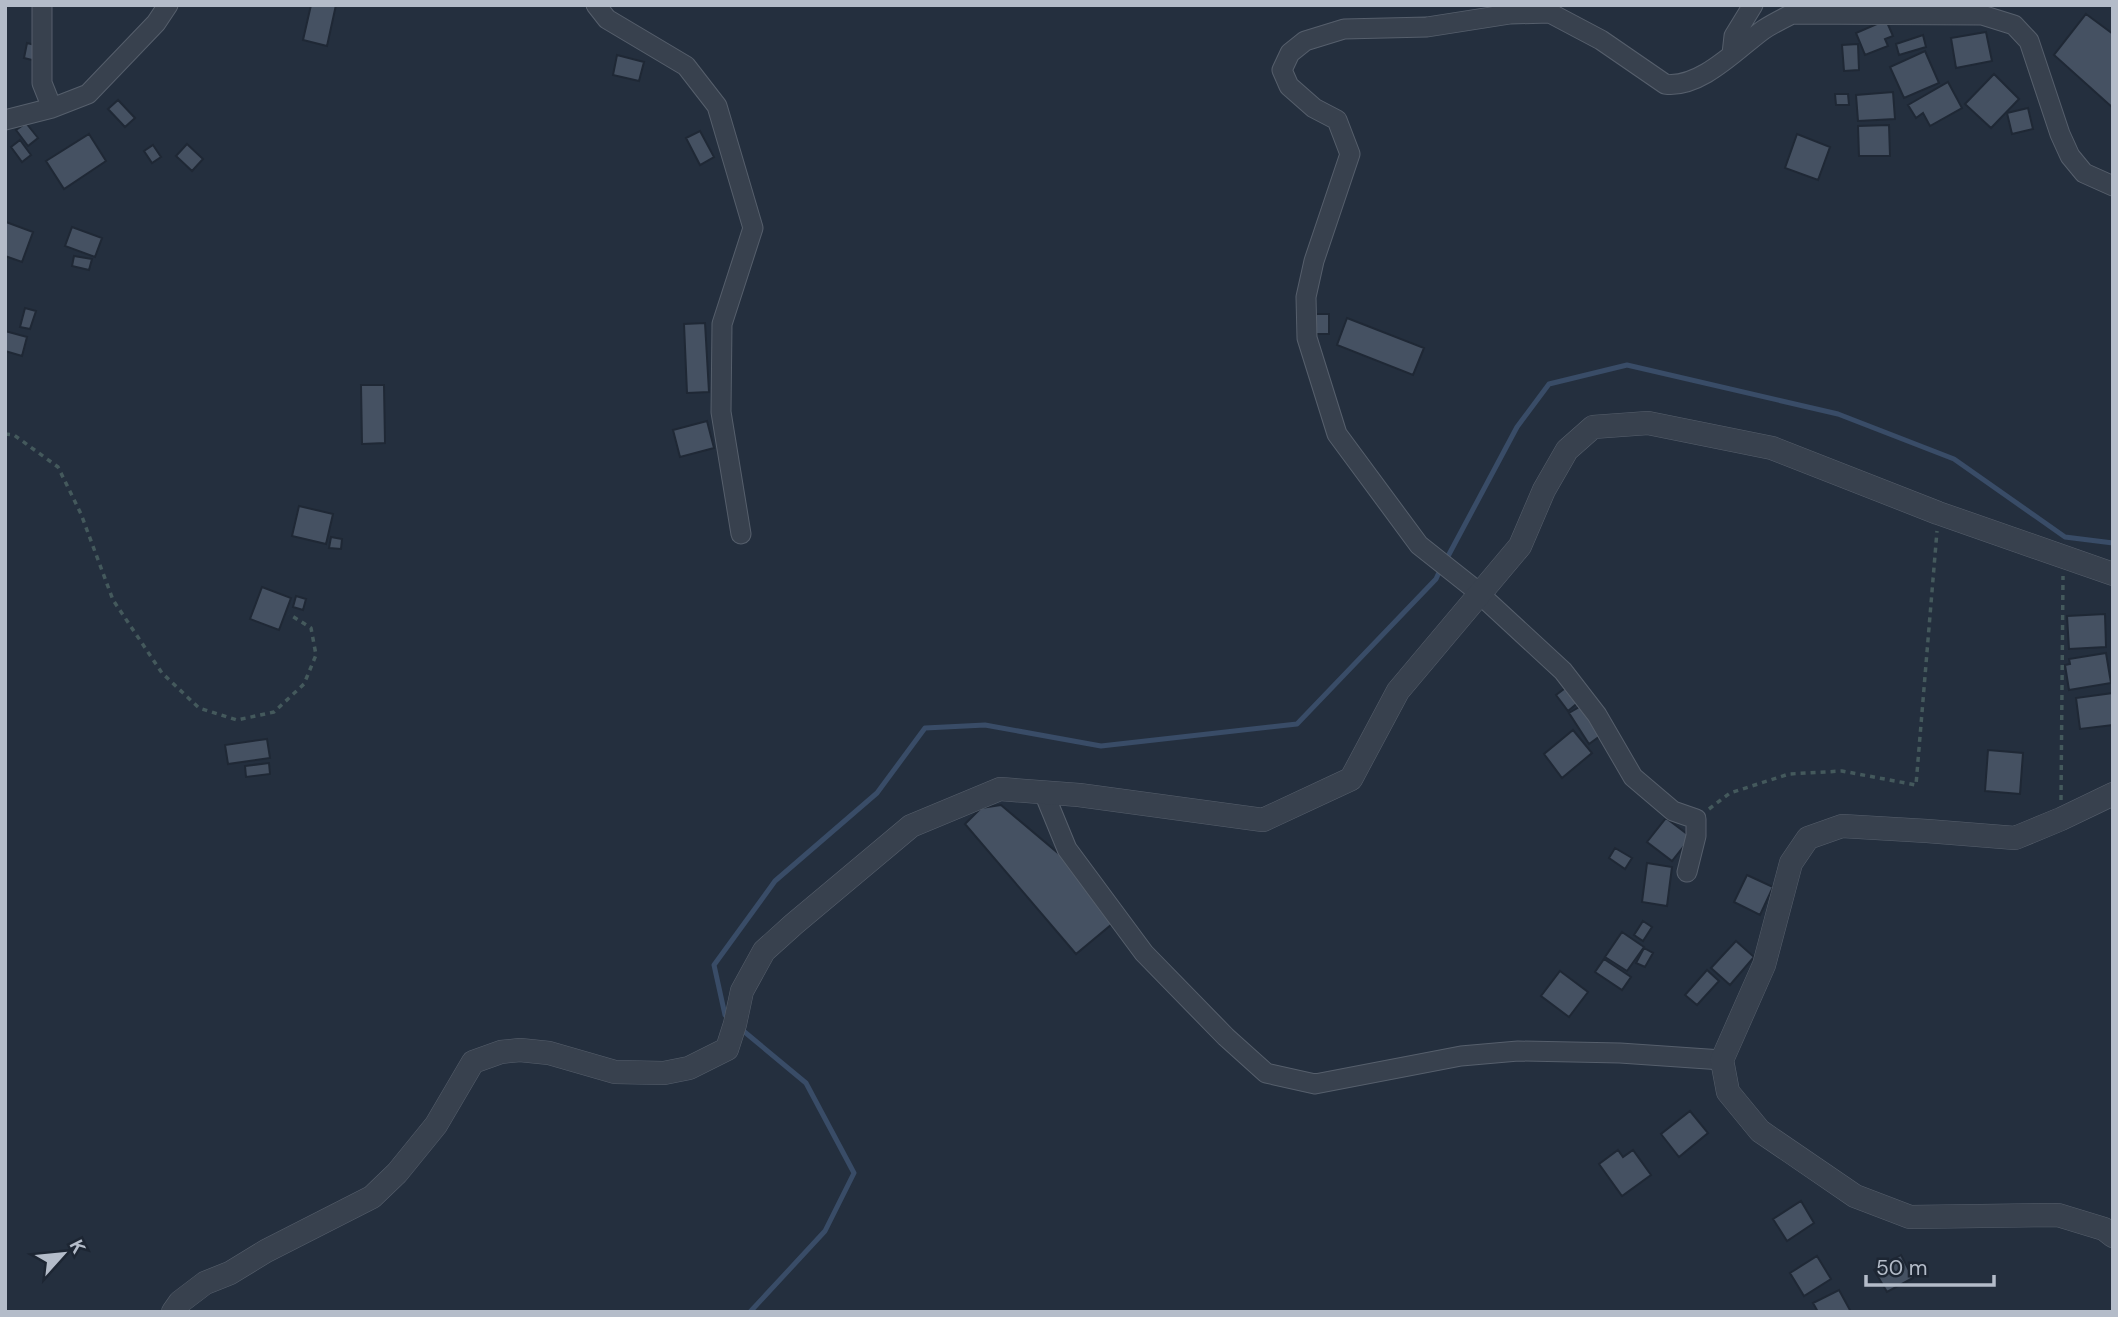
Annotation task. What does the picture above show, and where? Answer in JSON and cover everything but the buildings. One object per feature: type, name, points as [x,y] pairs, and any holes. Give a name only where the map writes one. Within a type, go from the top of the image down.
[{"type":"street","points":[[42,5],[42,83],[52,108]]},
{"type":"street","points":[[5,120],[52,108],[88,94],[156,23],[169,5]]},
{"type":"street","points":[[596,5],[607,19],[685,66],[717,106],[753,228],[722,324],[721,412],[741,534]]},
{"type":"street","points":[[1732,54],[1734,36],[1754,5]]},
{"type":"street","points":[[1687,872],[1696,836],[1696,819],[1673,811],[1633,777],[1597,715],[1563,671],[1475,590],[1419,545],[1338,434],[1307,338],[1306,297],[1314,261],[1350,154],[1337,120],[1314,108],[1289,86],[1282,70],[1290,53],[1305,41],[1344,29],[1427,27],[1552,9],[1665,84],[1676,85],[1707,74],[1766,28],[1791,14],[1982,15],[2014,25],[2029,41],[2070,156],[2084,173],[2113,186]]},
{"type":"street","points":[[173,1312],[180,1302],[205,1283],[230,1273],[372,1197],[397,1173],[436,1125],[473,1062],[501,1052],[520,1050],[549,1053],[615,1072],[664,1073],[689,1068],[727,1049],[736,1024],[742,991],[764,951],[911,826],[1000,789],[1079,795],[1263,820],[1351,779],[1398,691],[1475,590],[1520,546],[1544,490],[1567,450],[1593,427],[1647,423],[1772,448],[1938,513],[2113,574]]},
{"type":"street","points":[[1044,793],[1067,849],[1144,953],[1226,1037],[1266,1073],[1315,1084],[1461,1056],[1518,1051],[1620,1053],[1723,1060]]},
{"type":"street","points":[[2113,794],[2015,838],[1842,826],[1808,838],[1791,863],[1764,965],[1723,1060],[1728,1092],[1760,1131],[1855,1196],[1910,1217],[2058,1215],[2104,1229],[2113,1236]]},
{"type":"path","points":[[5,434],[14,435],[58,467],[81,514],[113,600],[162,673],[199,708],[237,720],[274,712],[304,684],[316,655],[311,628],[289,614]]},
{"type":"path","points":[[1696,819],[1730,793],[1789,774],[1842,771],[1916,785],[1938,513]]},
{"type":"path","points":[[2061,819],[2064,556]]},
{"type":"waterway","points":[[1446,560],[1517,427],[1549,384],[1627,365],[1838,414],[1954,459],[2065,537],[2113,543]]},
{"type":"waterway","points":[[731,1020],[725,1015],[714,965],[775,881],[877,793],[925,728],[985,725],[1101,746],[1297,724],[1436,579],[1441,568]]},
{"type":"waterway","points":[[741,1029],[806,1083],[854,1173],[825,1231],[750,1312]]}]
